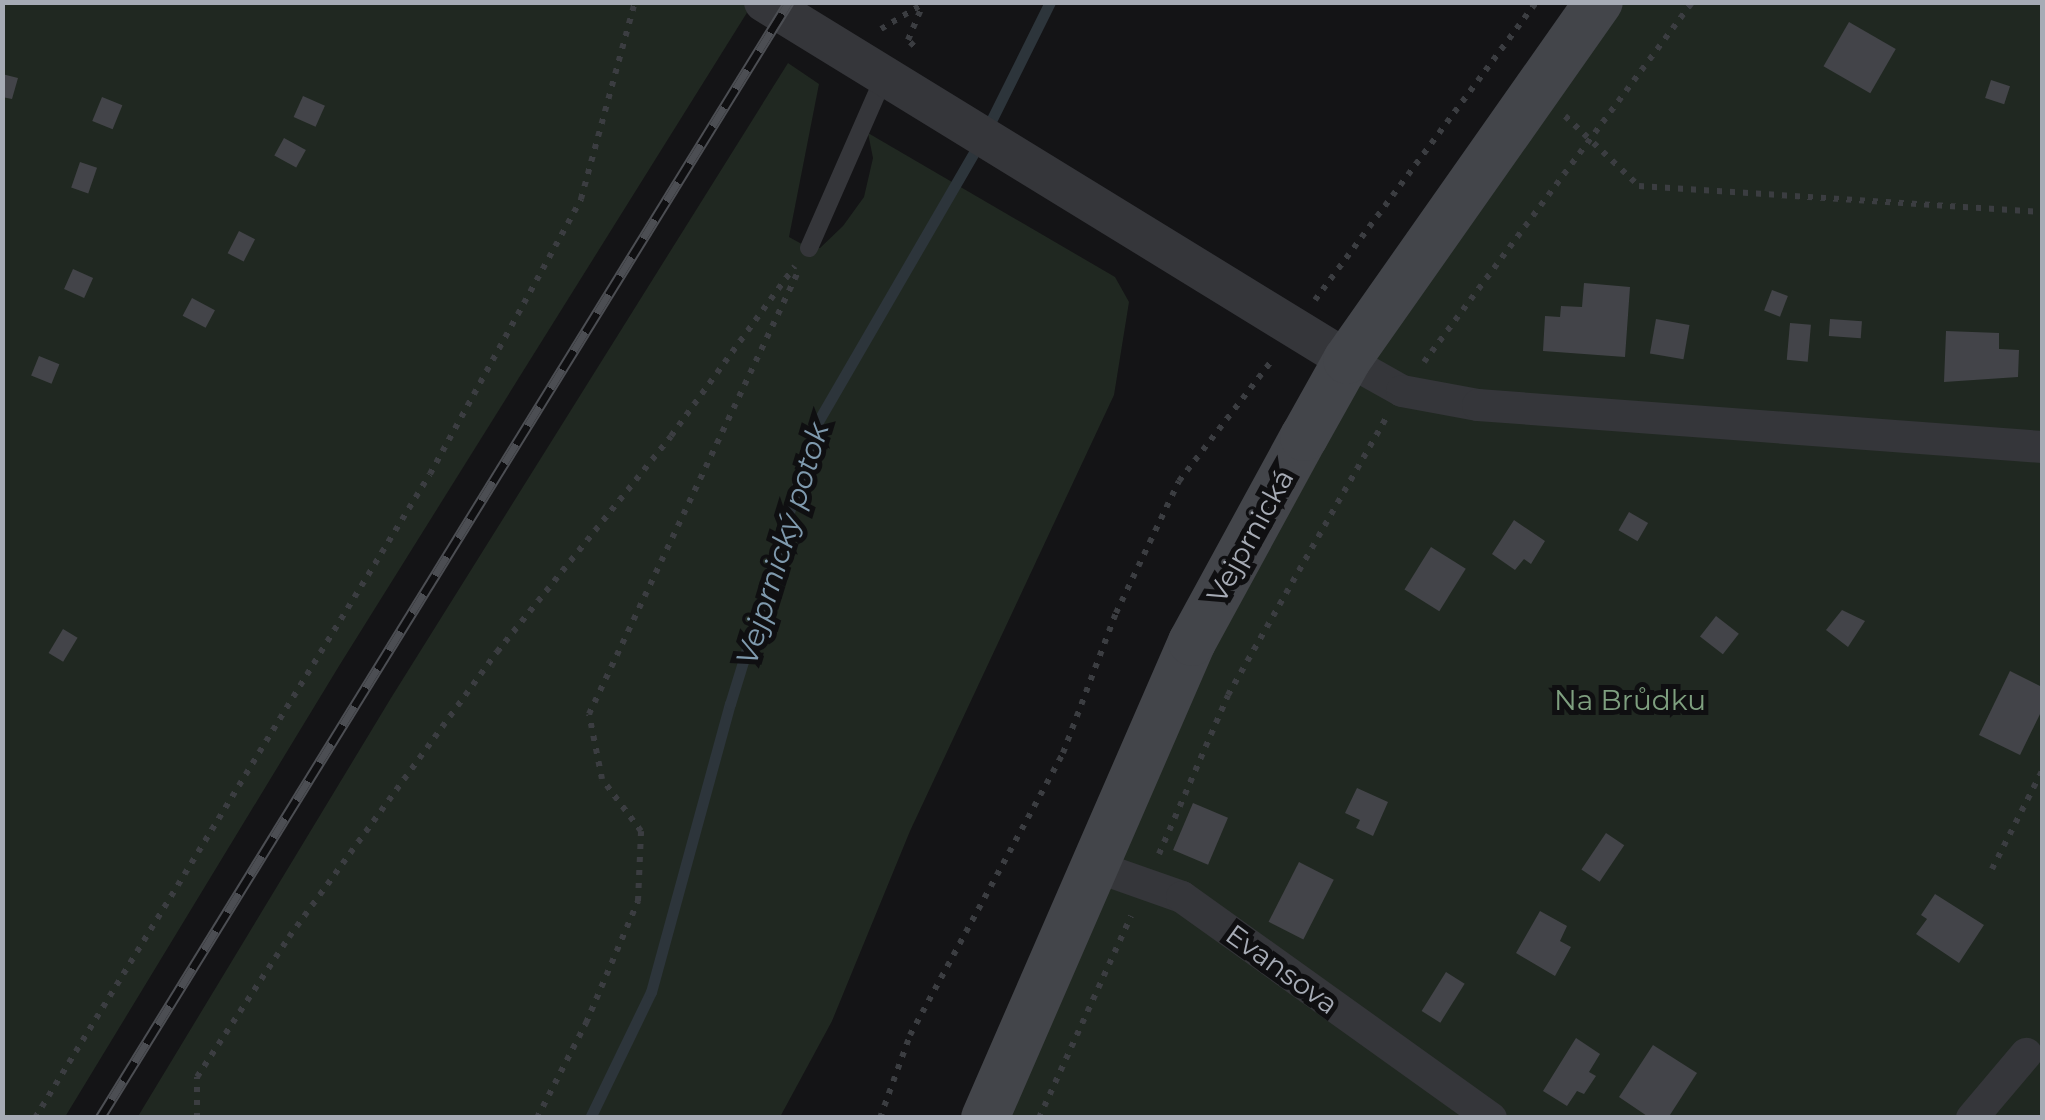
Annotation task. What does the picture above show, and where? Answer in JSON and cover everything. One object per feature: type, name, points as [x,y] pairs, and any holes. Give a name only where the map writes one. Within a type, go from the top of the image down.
[{"type":"main road","name":"Vejprnická","points":[[985,1118],[1192,642],[1346,360],[1599,2]]},
{"type":"street","points":[[764,2],[1402,391],[1478,405],[2042,447]]},
{"type":"street","name":"Evansova","points":[[1094,866],[1182,897],[1458,1107],[1491,1118]]},
{"type":"street","points":[[1972,1118],[2026,1054]]},
{"type":"lane","points":[[809,248],[874,68]]},
{"type":"path","points":[[34,1118],[430,474],[572,216],[581,199],[634,2]]},
{"type":"path","points":[[880,1118],[910,1035],[1062,753],[1116,614],[1180,481],[1237,412],[1536,2]]},
{"type":"path","points":[[1039,1118],[1228,695],[1402,391],[1692,2]]},
{"type":"path","points":[[874,68],[884,24],[922,4]]},
{"type":"path","points":[[1541,89],[1589,141],[1639,186],[2042,212]]},
{"type":"path","points":[[197,1118],[197,1076],[289,937],[497,652],[671,436],[809,248]]},
{"type":"path","points":[[537,1118],[586,1023],[638,900],[641,831],[602,779],[590,714],[809,248]]},
{"type":"path","points":[[1992,870],[2042,772]]},
{"type":"green space","points":[[2,3],[753,3],[339,666],[65,1117],[3,1117]]},
{"type":"green space","name":"Na Brůdku","points":[[1599,3],[2042,3],[2042,1117],[985,1118],[1192,642]]},
{"type":"green space","points":[[788,63],[819,84],[789,237],[809,248],[820,248],[843,226],[864,197],[873,158],[868,133],[1115,277],[1129,302],[1114,395],[910,831],[832,1021],[780,1117],[137,1118],[391,698]]},
{"type":"building","points":[[1849,22],[1896,49],[1870,93],[1824,66]]},
{"type":"building","points":[[2,74],[18,78],[12,99],[2,97]]},
{"type":"building","points":[[1991,80],[2010,86],[2004,104],[1985,98]]},
{"type":"building","points":[[303,96],[325,106],[316,127],[294,117]]},
{"type":"building","points":[[102,97],[122,105],[113,129],[92,121]]},
{"type":"building","points":[[284,138],[306,150],[296,168],[274,155]]},
{"type":"building","points":[[80,162],[97,168],[88,193],[71,188]]},
{"type":"building","points":[[239,231],[255,239],[244,261],[228,253]]},
{"type":"building","points":[[73,269],[93,278],[84,298],[64,289]]},
{"type":"building","points":[[1584,283],[1630,287],[1625,357],[1543,351],[1545,316],[1560,317],[1561,306],[1582,307]]},
{"type":"building","points":[[1772,290],[1788,296],[1780,317],[1764,311]]},
{"type":"building","points":[[192,298],[215,310],[206,328],[183,316]]},
{"type":"building","points":[[1656,319],[1689,325],[1683,359],[1650,353]]},
{"type":"building","points":[[1830,319],[1862,321],[1861,338],[1829,336]]},
{"type":"building","points":[[1790,323],[1811,325],[1808,362],[1787,360]]},
{"type":"building","points":[[1946,331],[1999,333],[1999,349],[2019,350],[2018,377],[1944,382]]},
{"type":"building","points":[[39,356],[59,364],[52,384],[31,375]]},
{"type":"building","points":[[1629,512],[1648,523],[1638,541],[1618,530]]},
{"type":"building","points":[[1514,520],[1545,541],[1531,564],[1524,559],[1515,570],[1492,554]]},
{"type":"building","points":[[1431,547],[1466,569],[1439,611],[1405,589]]},
{"type":"building","points":[[1842,610],[1865,621],[1848,647],[1826,630]]},
{"type":"building","points":[[1716,616],[1739,634],[1723,654],[1700,636]]},
{"type":"building","points":[[63,629],[78,638],[63,662],[49,653]]},
{"type":"building","points":[[2010,671],[2042,687],[2042,710],[2020,755],[1979,735]]},
{"type":"building","points":[[1357,788],[1388,802],[1373,836],[1356,828],[1360,820],[1345,813]]},
{"type":"building","points":[[1193,803],[1228,818],[1208,865],[1173,850]]},
{"type":"building","points":[[1606,833],[1624,845],[1600,882],[1581,869]]},
{"type":"building","points":[[1299,862],[1334,880],[1303,939],[1269,922]]},
{"type":"building","points":[[1935,894],[1984,925],[1959,963],[1916,934],[1927,919],[1921,915]]},
{"type":"building","points":[[1540,911],[1567,926],[1560,941],[1571,947],[1555,976],[1516,953]]},
{"type":"building","points":[[1446,972],[1465,984],[1440,1023],[1422,1011]]},
{"type":"building","points":[[1576,1038],[1600,1054],[1589,1072],[1596,1076],[1584,1094],[1577,1091],[1567,1106],[1543,1091]]},
{"type":"building","points":[[1653,1045],[1697,1073],[1668,1118],[1650,1118],[1619,1097]]},
{"type":"waterway","name":"Vejprnický potok","points":[[590,1118],[651,992],[730,704],[816,425],[985,133],[1050,2]]},
{"type":"railway","points":[[100,1118],[789,2]]}]
